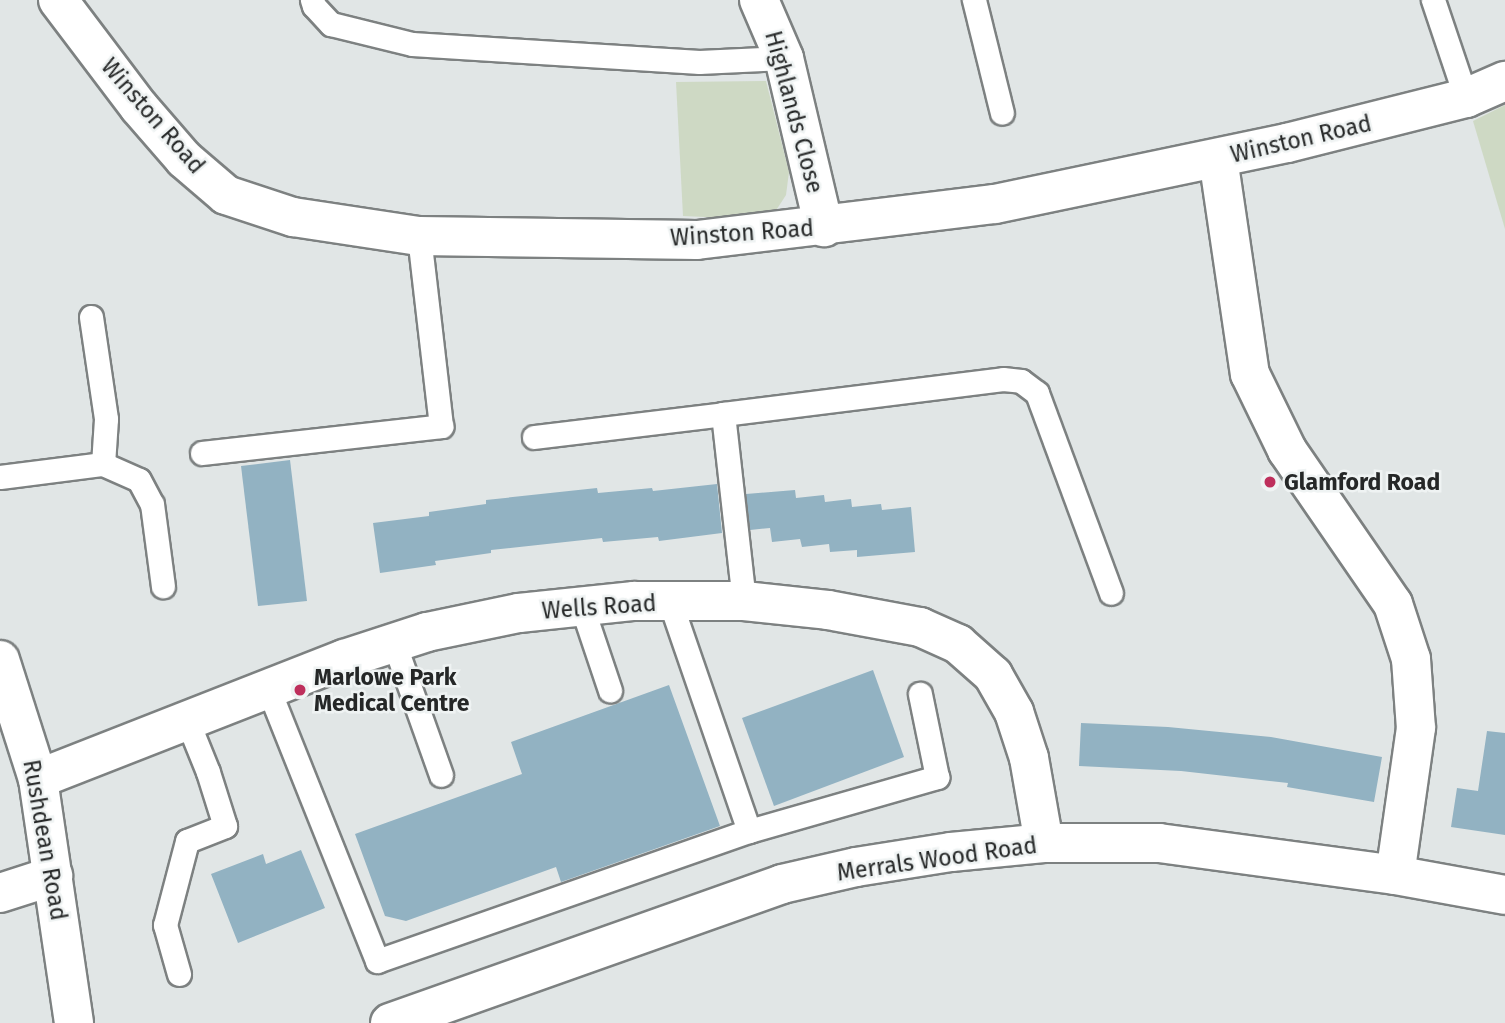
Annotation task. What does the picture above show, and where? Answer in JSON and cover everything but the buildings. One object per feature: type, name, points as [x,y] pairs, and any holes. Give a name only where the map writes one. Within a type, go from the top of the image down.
[{"type":"street","name":"Winston Road","points":[[58,0],[175,148],[226,195],[293,217],[419,236],[697,240],[995,204],[1218,158],[1466,99],[1505,81]]},
{"type":"street","name":"Highlands Close","points":[[759,0],[784,58],[824,226]]},
{"type":"street","points":[[1218,158],[1251,374],[1287,450],[1393,604],[1411,659],[1416,727],[1395,875]]},
{"type":"street","name":"Wells Road","points":[[38,779],[268,688],[394,643],[519,613],[670,601],[744,601],[828,610],[919,627],[958,644],[993,675],[1014,712],[1029,758],[1044,843]]},
{"type":"street","name":"Rushdean Road","points":[[0,660],[38,779],[74,1023]]},
{"type":"street","name":"Merrals Wood Road","points":[[390,1023],[782,884],[856,867],[1044,843],[1160,843],[1395,875],[1505,895]]},
{"type":"street","points":[[0,893],[53,876]]},
{"type":"lane","points":[[312,0],[314,6],[331,24],[412,44],[699,62],[784,58]]},
{"type":"lane","points":[[974,0],[1002,113]]},
{"type":"lane","points":[[1433,0],[1466,99]]},
{"type":"lane","points":[[202,453],[442,426],[419,236]]},
{"type":"lane","points":[[91,317],[106,419],[103,464]]},
{"type":"lane","points":[[534,437],[1003,379],[1021,381],[1037,393],[1111,593]]},
{"type":"lane","points":[[723,414],[744,601]]},
{"type":"lane","points":[[0,477],[103,464],[139,480],[152,504],[163,586]]},
{"type":"lane","points":[[670,601],[749,831]]},
{"type":"lane","points":[[582,607],[610,690]]},
{"type":"lane","points":[[394,643],[441,775]]},
{"type":"lane","points":[[268,688],[377,961],[749,831],[937,777],[919,694]]},
{"type":"lane","points":[[179,974],[164,925],[187,841],[225,826],[208,772],[187,720]]},
{"type":"green space","points":[[766,81],[789,172],[786,195],[775,212],[748,219],[683,216],[676,82]]},
{"type":"green space","points":[[1505,105],[1505,229],[1473,121]]},
{"type":"place","name":"Glamford Road","points":[[1270,482]]},
{"type":"place","name":"Marlowe Park Medical Centre","points":[[300,690]]}]
